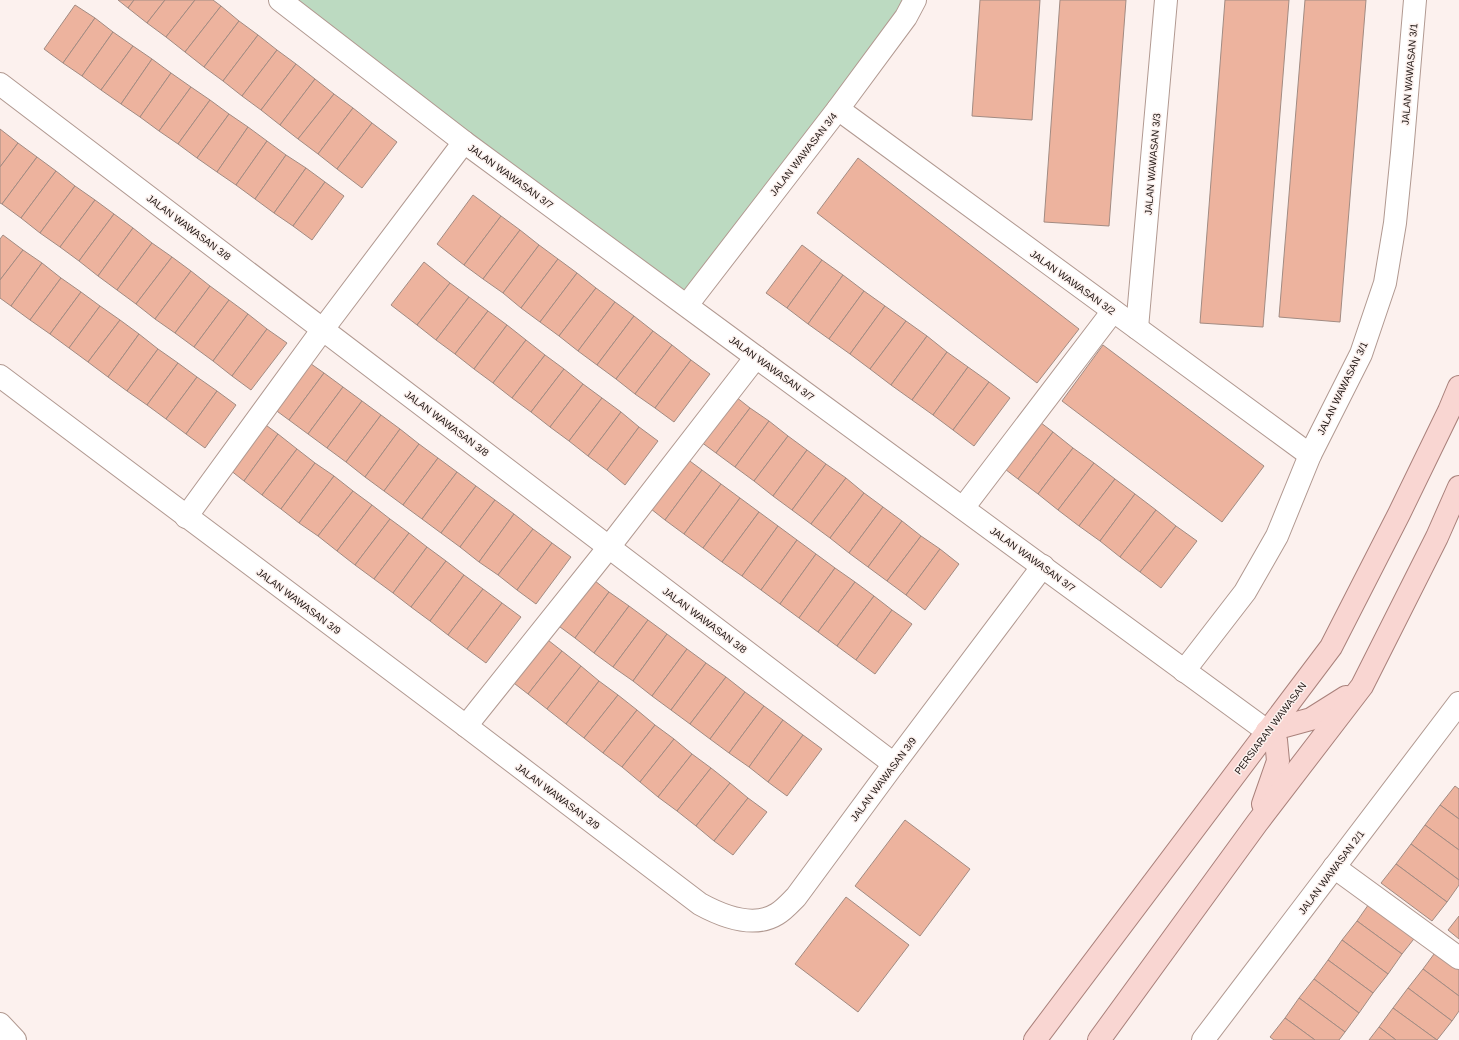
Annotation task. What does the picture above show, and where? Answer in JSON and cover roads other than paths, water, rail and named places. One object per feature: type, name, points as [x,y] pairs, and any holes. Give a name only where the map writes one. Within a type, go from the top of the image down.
[{"type":"main road","name":"PERSIARAN WAWASAN","points":[[1035,1040],[1331,647],[1399,514],[1449,411],[1459,387]]},
{"type":"main road","points":[[1099,1040],[1256,822],[1362,686],[1437,537],[1459,487]]},
{"type":"main road","points":[[1267,731],[1311,720],[1362,686]]},
{"type":"main road","points":[[1256,822],[1278,761],[1276,740],[1267,731]]},
{"type":"street","name":"JALAN WAWASAN 3/7","points":[[280,0],[464,142],[1267,731]]},
{"type":"street","name":"JALAN WAWASAN 3/4","points":[[687,305],[838,109],[906,17],[915,0]]},
{"type":"street","name":"JALAN WAWASAN 3/3","points":[[1137,328],[1166,0]]},
{"type":"street","name":"JALAN WAWASAN 3/1","points":[[1184,671],[1245,592],[1277,536],[1310,455],[1361,354],[1385,283],[1395,223],[1402,161],[1415,0]]},
{"type":"street","name":"JALAN WAWASAN 3/8","points":[[0,84],[894,764]]},
{"type":"street","name":"JALAN WAWASAN 3/2","points":[[838,109],[1310,455]]},
{"type":"street","points":[[186,517],[323,329],[464,142]]},
{"type":"street","points":[[963,508],[1113,312]]},
{"type":"street","points":[[466,726],[610,547],[756,357]]},
{"type":"street","name":"JALAN WAWASAN 3/9","points":[[0,376],[700,904],[720,915],[741,920],[761,920],[777,914],[796,897],[1043,566]]},
{"type":"street","name":"JALAN WAWASAN 2/1","points":[[1202,1040],[1459,703]]},
{"type":"street","points":[[1334,867],[1459,958]]},
{"type":"street","points":[[0,1024],[15,1040]]}]
